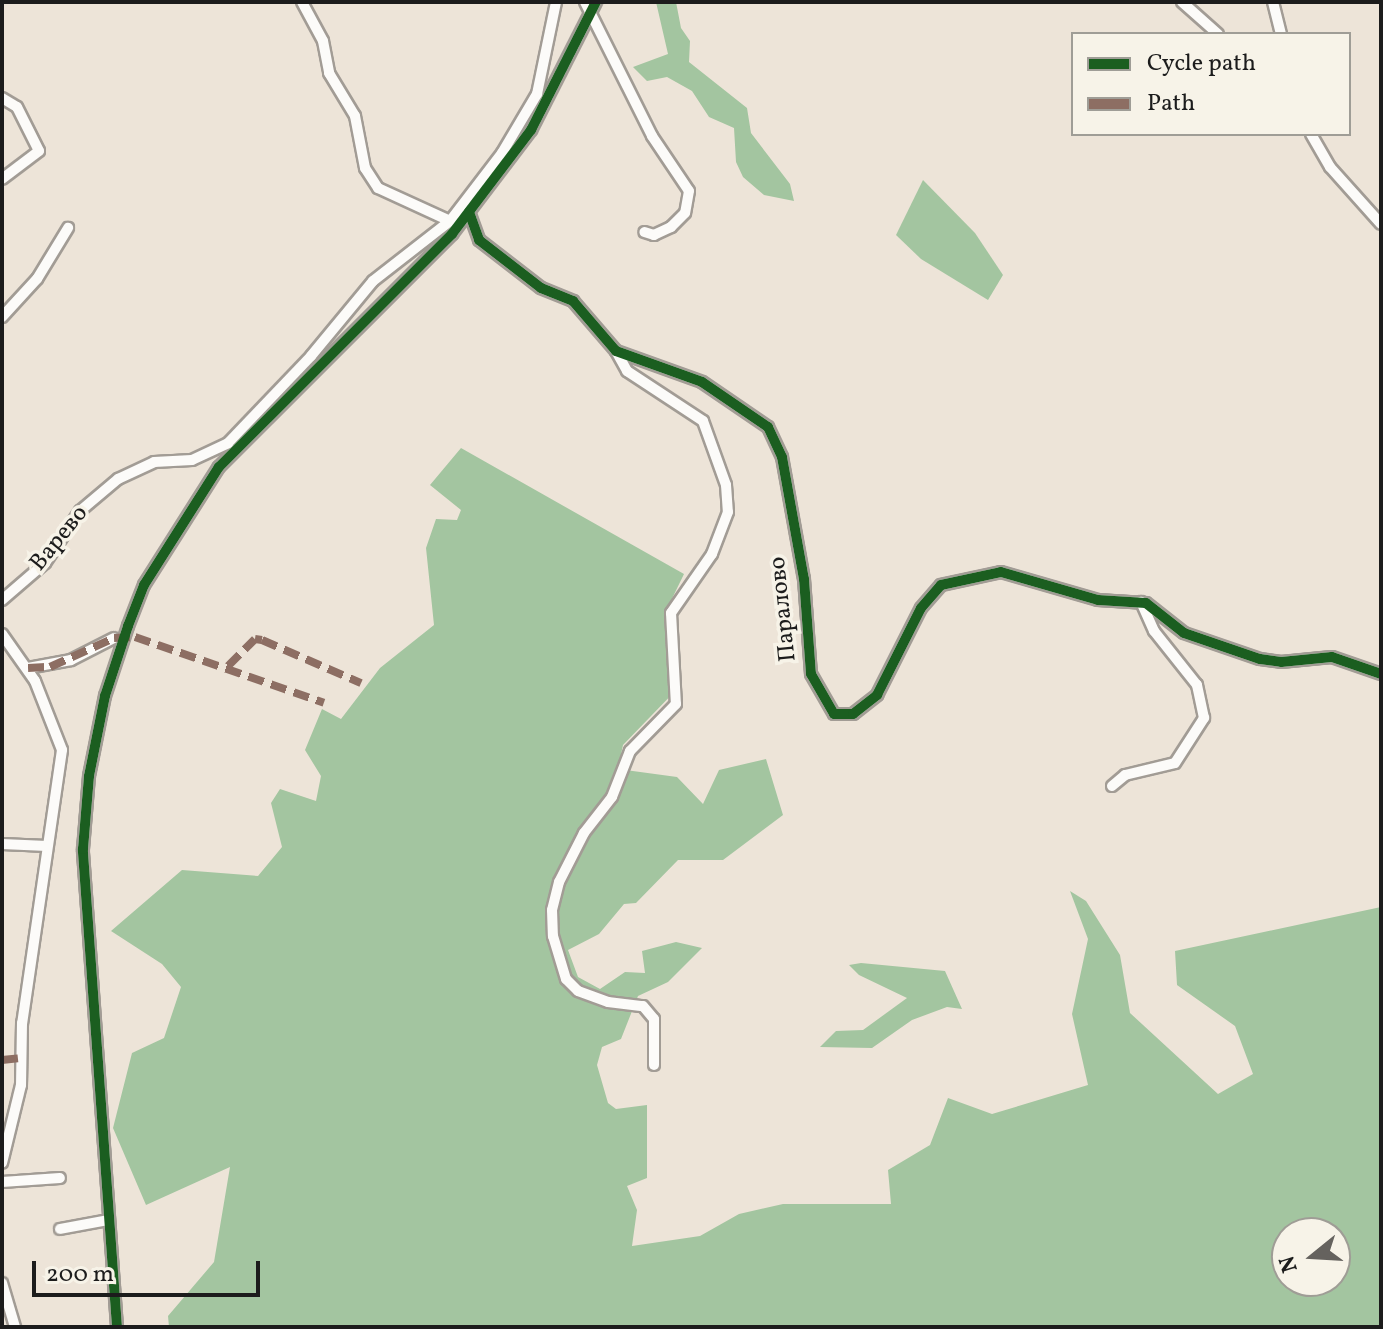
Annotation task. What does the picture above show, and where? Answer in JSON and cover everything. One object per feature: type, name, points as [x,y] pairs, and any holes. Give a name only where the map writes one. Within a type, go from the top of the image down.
[{"type":"street","points":[[302,2],[323,41],[329,73],[355,116],[365,168],[378,188],[450,221]]},
{"type":"street","name":"Варево","points":[[2,600],[45,563],[80,511],[118,479],[154,462],[192,460],[232,447],[373,281],[450,221],[502,153],[537,94],[556,2]]},
{"type":"street","points":[[585,2],[616,55],[652,136],[689,191],[685,213],[671,227],[654,235],[644,232]]},
{"type":"street","points":[[117,1327],[83,849],[89,776],[128,626],[144,585],[190,508],[232,447],[452,234],[531,130],[596,2]]},
{"type":"street","points":[[1182,2],[1216,32]]},
{"type":"street","points":[[1273,2],[1280,32]]},
{"type":"street","points":[[2,98],[17,107],[39,151],[2,179]]},
{"type":"street","points":[[1312,136],[1330,167],[1381,224]]},
{"type":"street","points":[[469,212],[479,240]]},
{"type":"street","points":[[2,317],[51,259],[68,228]]},
{"type":"street","name":"Паралово","points":[[452,234],[479,240],[534,284],[573,301],[616,351],[702,382],[751,411],[774,435],[782,457],[804,579],[809,664],[819,694],[834,714],[853,714],[872,700],[921,608],[950,580],[1012,572],[1085,598],[1141,602]]},
{"type":"street","points":[[616,351],[627,371],[703,421],[726,485],[728,512],[712,554],[671,613],[676,704],[630,751],[612,797],[584,833],[559,882],[552,910],[553,936],[566,979],[578,991],[608,1002],[643,1006],[654,1019],[654,1065]]},
{"type":"street","points":[[1141,602],[1184,633],[1260,659],[1281,662],[1332,657],[1381,674]]},
{"type":"street","points":[[1112,786],[1125,775],[1175,763],[1204,718],[1197,685],[1154,631],[1141,602]]},
{"type":"street","points":[[2,634],[28,668],[62,750],[22,1023],[21,1085],[2,1163]]},
{"type":"street","points":[[28,668],[71,660],[114,638]]},
{"type":"street","points":[[2,844],[47,846]]},
{"type":"street","points":[[2,1182],[60,1178]]},
{"type":"street","points":[[60,1229],[108,1220]]},
{"type":"street","points":[[2,1283],[15,1327]]},
{"type":"green space","points":[[656,2],[676,2],[681,28],[690,41],[689,62],[747,108],[751,133],[790,184],[794,201],[764,195],[743,177],[736,162],[734,128],[709,117],[692,91],[667,77],[647,81],[633,67],[668,54]]},
{"type":"green space","points":[[923,180],[975,233],[1003,275],[988,300],[921,259],[896,235]]},
{"type":"green space","points":[[461,448],[684,574],[666,611],[679,687],[623,745],[618,769],[677,777],[703,804],[719,770],[766,759],[783,815],[723,860],[678,860],[636,903],[624,904],[599,934],[568,950],[578,977],[600,989],[625,972],[645,973],[642,951],[676,942],[702,948],[668,982],[638,996],[621,1039],[602,1047],[597,1065],[608,1103],[616,1109],[647,1105],[647,1178],[627,1186],[637,1210],[632,1246],[700,1236],[739,1214],[783,1204],[891,1204],[888,1170],[930,1145],[948,1098],[992,1114],[1088,1085],[1072,1014],[1088,939],[1070,891],[1086,901],[1120,955],[1130,1013],[1218,1094],[1253,1074],[1235,1026],[1177,985],[1175,951],[1381,907],[1381,1327],[169,1327],[168,1316],[214,1262],[230,1167],[146,1205],[113,1128],[132,1053],[164,1038],[181,987],[162,964],[111,931],[182,870],[258,876],[282,847],[271,803],[280,789],[316,801],[321,776],[305,750],[322,709],[341,719],[380,668],[434,625],[426,548],[436,519],[457,520],[461,510],[430,485]]},
{"type":"green space","points":[[861,963],[945,971],[962,1009],[947,1007],[912,1020],[872,1048],[820,1047],[836,1031],[863,1030],[907,998],[859,975],[849,965]]},
{"type":"marked path","points":[[28,668],[50,667],[114,638],[135,637],[324,703]]},
{"type":"marked path","points":[[228,666],[255,639],[361,683]]},
{"type":"marked path","points":[[2,1060],[20,1058]]},
{"type":"cycle path","points":[[117,1327],[83,849],[89,776],[105,696],[128,626],[144,585],[219,467],[452,234],[531,130],[596,2]]},
{"type":"cycle path","points":[[469,212],[479,240],[541,288],[573,301],[616,351],[702,382],[768,427],[782,457],[804,579],[811,674],[834,714],[853,714],[877,695],[921,608],[941,585],[1001,572],[1098,600],[1146,603],[1184,633],[1260,659],[1281,662],[1332,657],[1381,674]]}]
